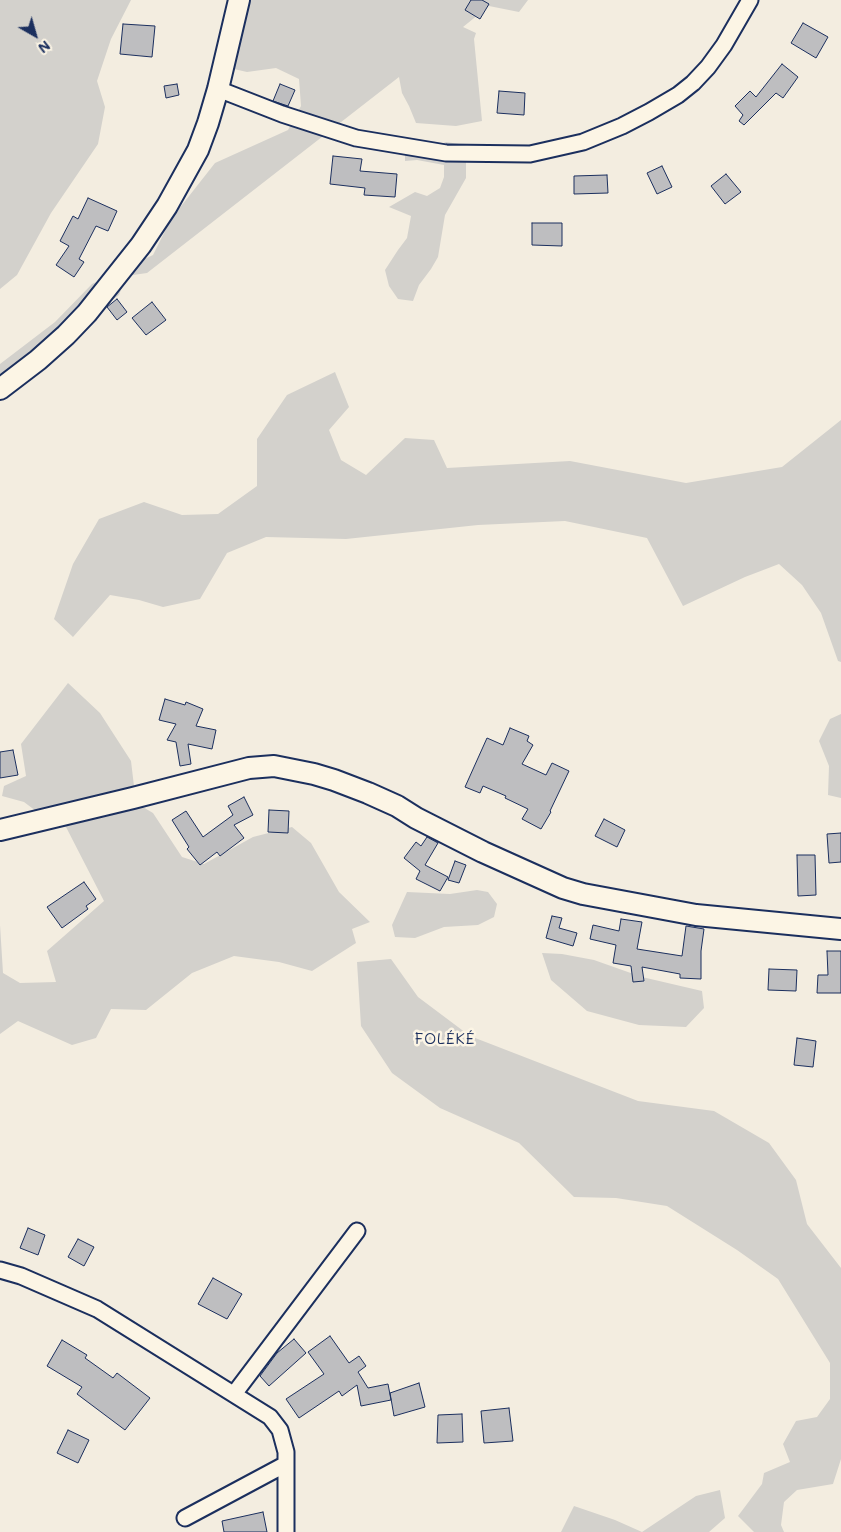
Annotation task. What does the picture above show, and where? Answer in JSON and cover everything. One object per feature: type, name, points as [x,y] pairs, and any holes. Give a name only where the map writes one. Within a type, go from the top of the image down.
[{"type":"street","points":[[0,389],[38,360],[87,313],[141,244],[167,206],[198,150],[208,123],[239,0]]},
{"type":"street","points":[[218,89],[282,114],[356,138],[446,153],[530,154],[583,142],[622,126],[678,95],[708,68],[724,45],[750,0]]},
{"type":"street","points":[[0,830],[249,768],[274,766],[314,774],[368,793],[397,806],[483,852],[563,888],[583,894],[696,915],[841,930]]},
{"type":"street","points":[[234,1394],[357,1231]]},
{"type":"street","points":[[0,1270],[21,1276],[97,1308],[270,1417],[280,1430],[286,1452],[286,1532]]},
{"type":"street","points":[[185,1518],[286,1464]]},
{"type":"shaded area","points":[[0,0],[131,0],[111,39],[97,81],[105,107],[98,144],[51,213],[17,275],[0,289]]},
{"type":"shaded area","points":[[238,0],[528,0],[519,12],[489,6],[463,27],[476,33],[474,39],[482,121],[456,126],[416,123],[402,93],[399,77],[147,273],[126,276],[119,295],[0,382],[0,364],[55,322],[92,284],[153,255],[171,219],[215,163],[288,130],[301,106],[299,79],[276,68],[247,72],[234,69],[216,51],[229,13]]},
{"type":"shaded area","points":[[446,142],[459,144],[466,160],[466,178],[445,215],[438,257],[419,285],[413,301],[398,299],[389,286],[385,270],[407,238],[411,216],[389,207],[415,192],[427,196],[440,188],[444,177],[444,165],[417,160],[405,161],[405,153],[427,150]]},
{"type":"shaded area","points":[[335,372],[349,407],[329,430],[341,460],[366,475],[405,438],[434,440],[447,468],[570,461],[686,483],[782,467],[841,420],[841,662],[838,661],[821,613],[802,585],[779,564],[745,577],[683,606],[647,538],[565,521],[478,525],[346,539],[266,537],[227,553],[200,599],[163,607],[139,600],[110,595],[73,637],[54,619],[73,564],[99,519],[144,502],[182,515],[218,514],[257,486],[257,439],[287,395]]},
{"type":"shaded area","points":[[68,683],[100,713],[131,761],[136,803],[153,813],[182,857],[204,864],[253,837],[292,827],[311,843],[339,892],[370,922],[352,929],[356,943],[312,971],[279,962],[234,956],[192,973],[146,1010],[111,1009],[96,1038],[72,1045],[18,1021],[0,1034],[0,925],[3,973],[20,983],[56,982],[47,951],[104,901],[66,827],[40,814],[24,802],[2,796],[4,786],[26,776],[21,744]]},
{"type":"shaded area","points":[[841,714],[841,798],[828,795],[829,766],[819,741],[830,719]]},
{"type":"shaded area","points":[[477,890],[488,892],[497,904],[494,917],[478,925],[444,927],[415,938],[395,937],[392,925],[407,892],[450,894]]},
{"type":"shaded area","points":[[542,953],[562,954],[594,960],[642,977],[702,991],[704,1008],[686,1027],[639,1025],[587,1011],[551,980]]},
{"type":"shaded area","points":[[391,959],[418,997],[470,1036],[638,1101],[714,1111],[769,1143],[796,1180],[807,1224],[841,1268],[841,1459],[833,1484],[797,1490],[784,1502],[781,1525],[784,1532],[754,1532],[738,1516],[762,1484],[764,1473],[790,1462],[783,1444],[796,1421],[817,1417],[830,1399],[830,1363],[778,1279],[737,1250],[667,1206],[616,1198],[574,1197],[519,1143],[440,1108],[392,1073],[361,1026],[357,962]]},
{"type":"shaded area","points":[[720,1490],[725,1518],[709,1532],[642,1532],[696,1496]]},
{"type":"shaded area","points":[[574,1506],[615,1520],[642,1532],[561,1532]]},
{"type":"building","points":[[471,0],[482,0],[489,4],[480,19],[465,10]]},
{"type":"building","points":[[803,23],[828,37],[816,58],[791,43]]},
{"type":"building","points":[[123,24],[155,26],[152,57],[120,54]]},
{"type":"building","points":[[782,64],[798,77],[783,98],[776,93],[744,125],[739,121],[743,115],[735,106],[750,91],[756,97]]},
{"type":"building","points":[[177,84],[179,95],[166,98],[164,86]]},
{"type":"building","points":[[280,84],[295,90],[288,106],[273,101]]},
{"type":"building","points":[[499,91],[525,93],[524,115],[497,113]]},
{"type":"building","points":[[333,156],[362,159],[360,171],[397,174],[395,197],[364,195],[365,188],[330,184]]},
{"type":"building","points":[[662,166],[672,187],[657,194],[647,173]]},
{"type":"building","points":[[726,174],[741,192],[725,204],[711,186]]},
{"type":"building","points":[[607,175],[608,193],[574,194],[574,176]]},
{"type":"building","points":[[88,198],[117,211],[108,231],[96,226],[79,259],[84,262],[74,277],[56,265],[69,246],[60,241],[73,216],[78,219]]},
{"type":"building","points":[[532,223],[562,223],[562,246],[532,245]]},
{"type":"building","points":[[117,299],[127,312],[117,320],[107,307]]},
{"type":"building","points":[[152,302],[166,320],[146,335],[132,318]]},
{"type":"building","points":[[165,699],[185,705],[186,702],[203,709],[196,726],[216,730],[212,749],[188,744],[191,764],[180,766],[176,742],[167,740],[176,724],[159,720]]},
{"type":"building","points":[[510,728],[529,736],[527,741],[533,745],[522,764],[546,775],[552,763],[569,771],[551,812],[541,829],[522,819],[528,809],[505,798],[506,796],[483,786],[480,793],[465,787],[487,738],[503,745]]},
{"type":"building","points":[[13,750],[18,775],[0,778],[0,752]]},
{"type":"building","points":[[244,797],[253,815],[234,825],[244,838],[220,856],[217,852],[200,865],[187,849],[189,847],[172,820],[186,811],[203,837],[233,815],[228,806]]},
{"type":"building","points":[[269,810],[289,811],[288,833],[268,832]]},
{"type":"building","points":[[604,819],[625,830],[617,847],[595,836]]},
{"type":"building","points":[[841,833],[841,862],[829,863],[827,834]]},
{"type":"building","points":[[427,837],[438,843],[425,865],[448,877],[440,891],[416,879],[420,871],[404,858],[416,842],[421,846]]},
{"type":"building","points":[[797,855],[815,855],[816,895],[798,896]]},
{"type":"building","points":[[455,861],[466,865],[459,883],[448,880]]},
{"type":"building","points":[[84,882],[96,899],[86,906],[88,909],[62,928],[47,907]]},
{"type":"building","points":[[552,916],[562,918],[559,928],[577,933],[573,946],[546,938]]},
{"type":"building","points":[[621,919],[642,922],[637,949],[682,956],[686,926],[704,929],[701,951],[701,979],[680,978],[680,974],[642,967],[644,981],[633,982],[631,966],[613,963],[616,945],[590,939],[593,925],[619,931]]},
{"type":"building","points":[[827,951],[841,951],[841,993],[817,993],[818,975],[828,975]]},
{"type":"building","points":[[769,969],[797,970],[796,991],[768,990]]},
{"type":"building","points":[[797,1038],[816,1041],[813,1067],[794,1065]]},
{"type":"building","points":[[28,1228],[45,1235],[38,1255],[20,1248]]},
{"type":"building","points":[[78,1239],[94,1247],[84,1266],[68,1257]]},
{"type":"building","points":[[213,1278],[242,1294],[227,1319],[198,1304]]},
{"type":"building","points":[[330,1336],[349,1363],[359,1356],[366,1366],[358,1372],[368,1388],[388,1384],[391,1400],[361,1406],[357,1385],[342,1396],[339,1391],[299,1418],[286,1399],[324,1374],[308,1352]]},
{"type":"building","points":[[294,1339],[306,1353],[269,1386],[260,1376],[277,1353]]},
{"type":"building","points":[[62,1340],[87,1355],[85,1358],[113,1378],[117,1373],[150,1398],[125,1430],[77,1394],[82,1387],[47,1366]]},
{"type":"building","points":[[419,1383],[425,1407],[394,1416],[390,1393]]},
{"type":"building","points":[[509,1408],[513,1441],[484,1443],[481,1411]]},
{"type":"building","points":[[462,1414],[463,1442],[437,1443],[438,1415]]},
{"type":"building","points":[[68,1430],[89,1440],[78,1463],[57,1453]]},
{"type":"building","points":[[263,1512],[267,1532],[224,1532],[222,1521]]},
{"type":"district","name":"FOLÉKÉ","points":[[445,1039]]}]
